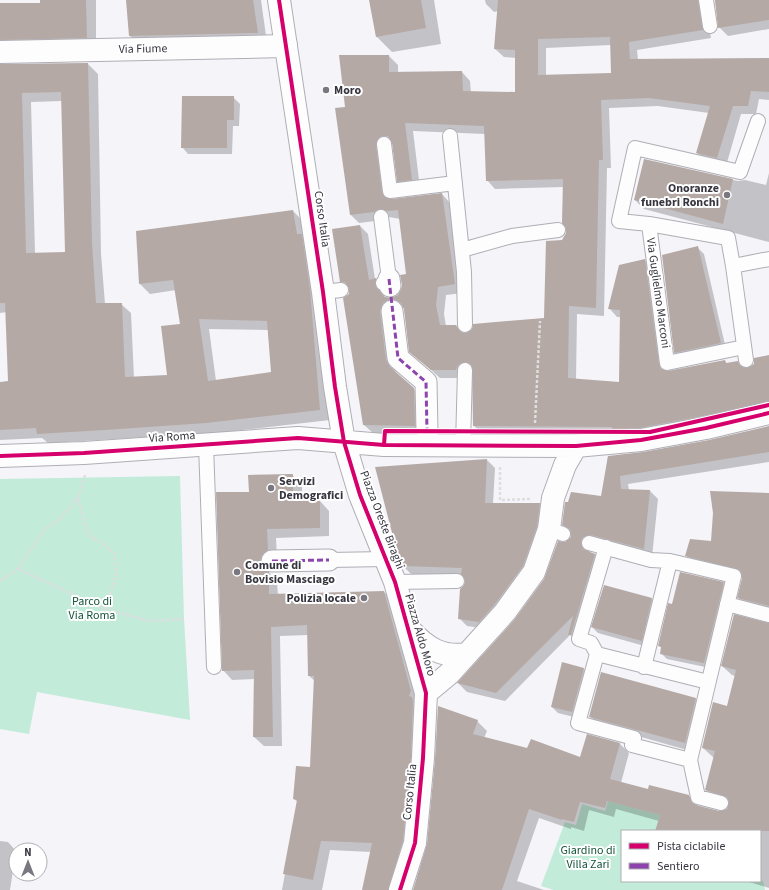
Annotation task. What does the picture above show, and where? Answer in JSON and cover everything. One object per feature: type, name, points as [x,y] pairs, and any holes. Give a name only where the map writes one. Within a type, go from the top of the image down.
[{"type":"street","name":"Corso Italia","points":[[279,0],[286,46],[332,291],[335,387],[344,442]]},
{"type":"street","name":"Via Fiume","points":[[0,52],[286,46]]},
{"type":"street","points":[[392,311],[398,358],[426,382],[427,431]]},
{"type":"street","points":[[344,442],[384,445],[576,446],[641,440],[678,427],[761,411]]},
{"type":"street","name":"Via Roma","points":[[0,456],[84,453],[298,438],[344,442]]},
{"type":"street","name":"Piazza Oreste Biraghi","points":[[344,442],[360,495],[395,582]]},
{"type":"street","name":"Piazza Aldo Moro","points":[[395,582],[410,630],[426,693],[450,673],[467,654],[513,602],[534,572],[556,532],[553,498],[565,465],[576,446]]},
{"type":"street","name":"Piazza Oreste Biraghi","points":[[272,561],[329,560]]},
{"type":"street","name":"Piazza Aldo Moro","points":[[410,630],[420,641],[438,652],[446,655],[467,654]]},
{"type":"street","name":"Corso Italia","points":[[400,890],[415,843],[423,758],[426,693]]},
{"type":"lane","points":[[706,0],[710,26]]},
{"type":"lane","name":"Via Guglielmo Marconi","points":[[649,224],[668,370],[745,353],[728,238],[649,224],[619,221],[635,148],[740,172],[758,121]]},
{"type":"lane","points":[[450,136],[462,250],[465,324]]},
{"type":"lane","points":[[384,144],[390,191],[455,183]]},
{"type":"lane","points":[[381,217],[386,283]]},
{"type":"lane","points":[[462,250],[512,236],[558,230]]},
{"type":"lane","points":[[733,266],[769,259]]},
{"type":"lane","points":[[463,445],[465,370]]},
{"type":"lane","points":[[206,445],[214,667]]},
{"type":"lane","points":[[590,543],[651,560],[670,560],[734,576],[690,760],[698,797],[721,803]]},
{"type":"lane","points":[[606,547],[579,638],[591,643],[597,654],[578,723],[634,738],[632,745],[690,760]]},
{"type":"lane","name":"Piazza Oreste Biraghi","points":[[329,560],[386,559]]},
{"type":"lane","points":[[644,667],[670,560]]},
{"type":"lane","name":"Piazza Aldo Moro","points":[[395,582],[456,581]]},
{"type":"lane","points":[[728,604],[769,615]]},
{"type":"lane","points":[[597,654],[708,682]]},
{"type":"path","points":[[534,446],[540,320]]},
{"type":"path","points":[[0,581],[18,569],[42,532],[61,518],[78,498],[85,478],[84,453]]},
{"type":"path","points":[[500,461],[500,500],[553,498]]},
{"type":"path","points":[[78,498],[88,535],[102,543],[115,554],[116,576],[105,609]]},
{"type":"path","points":[[18,569],[105,609],[150,621],[184,619]]},
{"type":"green space","name":"Parco di Via Roma","points":[[180,476],[184,619],[190,720],[37,692],[29,734],[0,729],[0,479]]},
{"type":"green space","name":"Giardino di Villa Zari","points":[[608,801],[660,815],[655,830],[621,830],[621,882],[761,882],[761,880],[763,881],[765,890],[554,890],[541,886],[565,822],[576,825],[582,804],[605,811]]},
{"type":"building","points":[[40,0],[86,0],[87,38],[0,40],[0,3],[40,3]]},
{"type":"building","points":[[126,0],[253,0],[258,33],[129,36]]},
{"type":"building","points":[[369,0],[421,0],[426,28],[376,37]]},
{"type":"building","points":[[498,0],[698,0],[703,30],[629,42],[630,59],[769,58],[769,92],[751,91],[748,106],[733,106],[717,158],[696,153],[710,106],[649,98],[601,100],[603,160],[599,160],[596,308],[569,306],[568,378],[619,382],[620,310],[608,309],[619,265],[645,259],[659,364],[661,369],[669,371],[725,360],[726,363],[738,361],[740,365],[747,368],[754,364],[754,358],[769,355],[769,401],[703,416],[639,428],[612,430],[612,427],[473,426],[472,366],[465,362],[458,365],[456,370],[431,370],[409,352],[404,309],[401,303],[391,299],[384,302],[380,312],[386,360],[390,367],[414,388],[415,426],[363,425],[343,298],[349,294],[349,289],[345,282],[340,282],[332,229],[360,225],[369,280],[376,278],[376,287],[385,297],[391,298],[398,295],[402,285],[400,275],[406,274],[398,210],[387,211],[380,209],[374,212],[350,215],[335,108],[345,107],[339,55],[389,55],[389,72],[462,71],[463,91],[515,92],[515,50],[494,49]],"holes":[[[610,37],[611,73],[538,75],[538,39]],[[405,123],[484,126],[486,181],[563,179],[562,223],[566,229],[566,233],[562,240],[546,241],[544,318],[473,324],[472,329],[466,333],[461,332],[456,325],[440,325],[436,305],[438,287],[455,284],[442,193],[391,199],[384,196],[382,192],[376,145],[379,138],[383,136],[388,136],[392,143],[397,182],[412,180]]]},
{"type":"building","points":[[715,0],[769,0],[769,20],[718,28]]},
{"type":"building","points":[[88,63],[92,243],[96,303],[122,303],[125,377],[167,375],[161,326],[180,324],[173,280],[139,284],[136,231],[293,210],[297,234],[302,234],[310,289],[320,410],[206,423],[105,430],[37,434],[36,428],[0,430],[0,382],[8,381],[5,303],[0,303],[0,64]],"holes":[[[61,92],[65,252],[26,253],[22,93]],[[199,319],[267,321],[271,372],[208,381]]]},
{"type":"building","points":[[182,96],[234,96],[234,120],[227,120],[227,148],[181,148]]},
{"type":"building","points":[[644,159],[733,179],[723,224],[634,200]]},
{"type":"building","points":[[698,246],[721,343],[674,353],[662,255]]},
{"type":"building","points":[[769,426],[769,452],[620,476],[621,489],[650,490],[644,549],[591,535],[583,537],[581,541],[583,549],[595,554],[571,635],[568,635],[573,616],[496,693],[457,683],[514,620],[544,579],[558,541],[565,542],[571,537],[570,529],[562,525],[565,502],[568,502],[571,492],[601,496],[608,456],[643,452],[709,440]]},
{"type":"building","points":[[487,459],[485,503],[540,503],[537,526],[523,566],[495,604],[479,622],[458,619],[460,589],[464,585],[465,581],[461,574],[462,568],[402,566],[375,467]]},
{"type":"building","points":[[293,474],[293,501],[320,500],[320,528],[267,529],[268,550],[262,555],[260,562],[262,567],[269,572],[269,594],[384,591],[411,691],[409,696],[412,697],[413,701],[411,757],[403,840],[388,890],[362,890],[372,843],[321,841],[313,880],[283,874],[297,800],[293,799],[296,766],[310,767],[314,676],[308,676],[307,625],[271,627],[273,737],[253,737],[254,670],[222,671],[216,492],[249,492],[248,475]]},
{"type":"building","points":[[710,491],[769,493],[769,606],[737,598],[742,578],[740,570],[685,556],[690,539],[711,541],[713,513]]},
{"type":"building","points":[[680,572],[724,582],[704,663],[660,654],[661,647],[658,646],[668,603],[672,604]]},
{"type":"building","points":[[604,585],[652,598],[642,641],[591,627]]},
{"type":"building","points":[[734,614],[769,623],[769,831],[655,830],[660,815],[607,801],[605,808],[580,802],[574,822],[562,820],[529,809],[502,890],[413,890],[427,844],[435,759],[438,706],[478,720],[473,734],[527,748],[531,739],[580,757],[587,734],[620,743],[610,779],[648,789],[649,785],[689,795],[692,803],[719,811],[727,809],[729,801],[727,797],[705,790],[715,751],[702,748],[713,702],[727,706],[736,670],[721,666]]},
{"type":"building","points":[[562,662],[584,668],[572,712],[551,707]]},
{"type":"building","points":[[601,672],[696,698],[685,743],[589,717]]},
{"type":"marked path","points":[[389,279],[398,358],[426,382],[427,431]]},
{"type":"marked path","points":[[272,561],[329,560]]},
{"type":"cycle path","points":[[279,0],[344,442],[360,495],[395,582],[426,693],[423,758],[415,843],[400,890]]},
{"type":"cycle path","points":[[384,445],[385,431],[650,432],[769,405]]},
{"type":"cycle path","points":[[0,456],[84,453],[298,438],[384,445],[576,446],[641,440],[706,428],[769,413]]},
{"type":"place","name":"Moro","points":[[326,90]]},
{"type":"place","name":"Onoranze funebri Ronchi","points":[[727,195]]},
{"type":"place","name":"Servizi Demografici","points":[[271,488]]},
{"type":"place","name":"Comune di Bovisio Masciago","points":[[237,572]]},
{"type":"place","name":"Polizia locale","points":[[364,598]]}]
